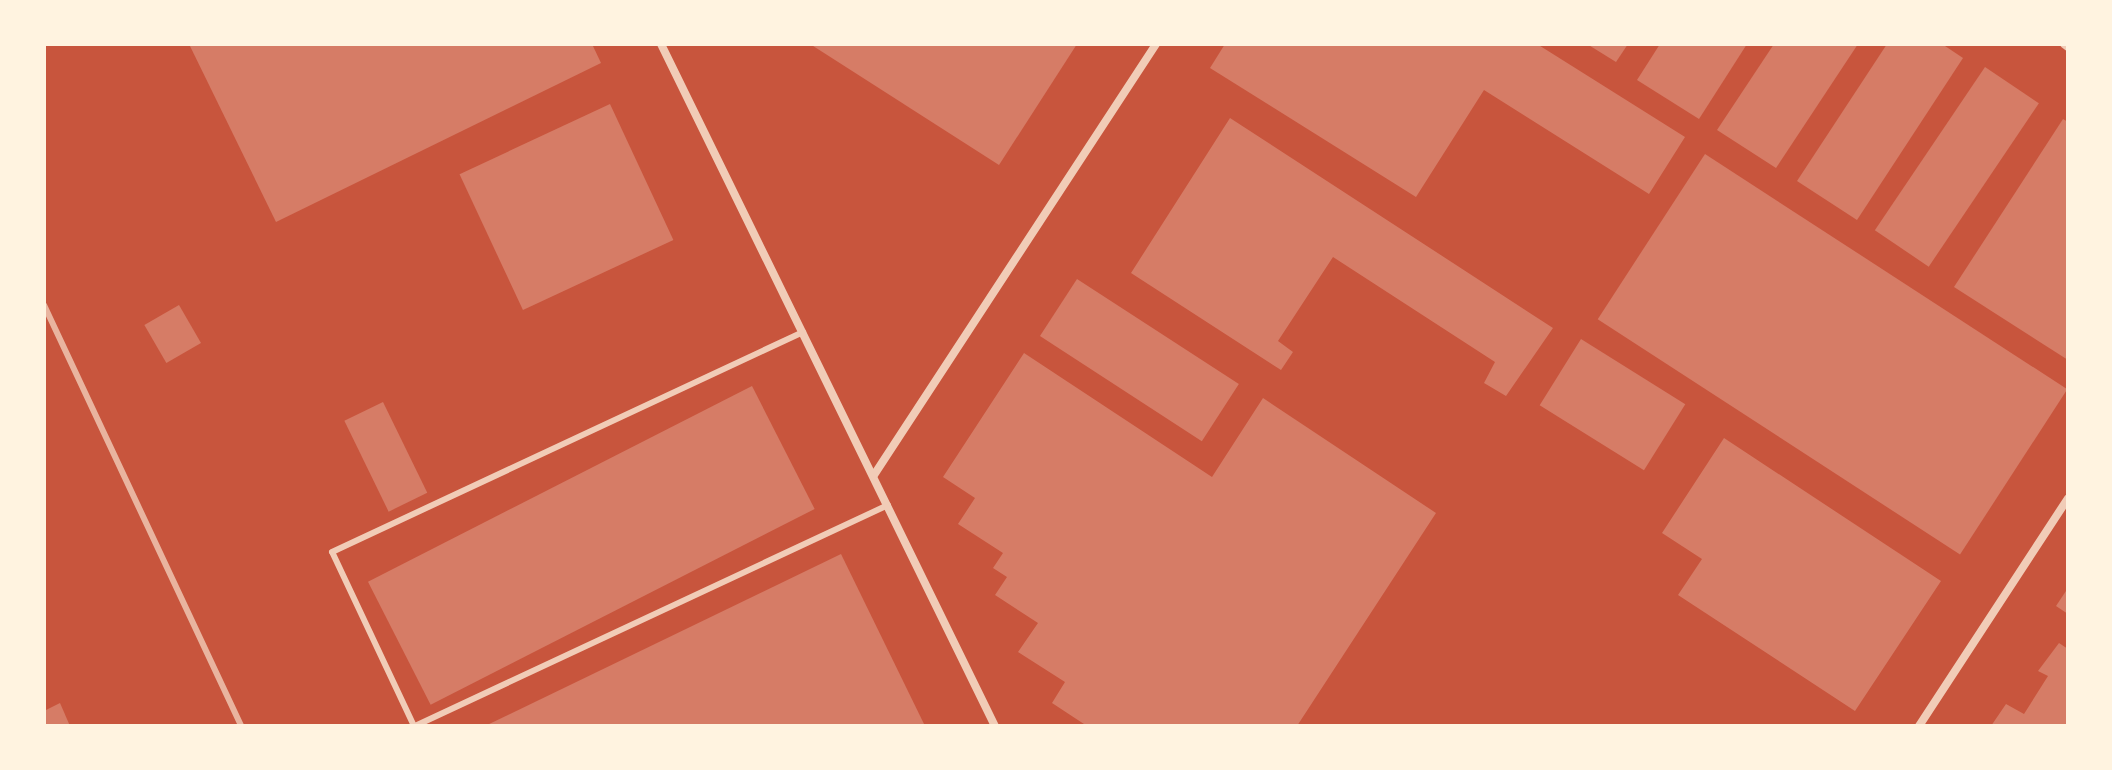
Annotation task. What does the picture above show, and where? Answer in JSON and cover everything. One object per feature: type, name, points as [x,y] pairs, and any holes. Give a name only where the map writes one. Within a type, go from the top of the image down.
[{"type":"street","points":[[661,44],[995,726]]},
{"type":"street","points":[[874,475],[1156,44]]},
{"type":"street","points":[[1919,726],[2068,498]]},
{"type":"lane","points":[[803,332],[332,552],[414,726],[888,505]]},
{"type":"building","points":[[189,44],[592,44],[601,63],[276,222]]},
{"type":"building","points":[[810,44],[1077,44],[999,165]]},
{"type":"building","points":[[1225,44],[1537,44],[1685,137],[1649,194],[1484,90],[1416,197],[1210,68]]},
{"type":"building","points":[[1587,44],[1628,44],[1616,62]]},
{"type":"building","points":[[1660,44],[1747,44],[1699,119],[1637,80]]},
{"type":"building","points":[[1774,44],[1858,44],[1776,168],[1717,130]]},
{"type":"building","points":[[1887,44],[1942,44],[1963,58],[1857,220],[1797,181]]},
{"type":"building","points":[[1985,67],[2039,103],[1929,267],[1875,230]]},
{"type":"building","points":[[610,104],[673,240],[523,310],[460,174]]},
{"type":"building","points":[[1230,118],[1553,328],[1506,396],[1484,383],[1495,362],[1333,257],[1278,341],[1293,352],[1281,370],[1131,273]]},
{"type":"building","points":[[2063,119],[2068,122],[2068,360],[1954,287]]},
{"type":"building","points":[[1705,154],[2067,389],[1960,555],[1598,319]]},
{"type":"building","points":[[1077,279],[1239,384],[1202,441],[1040,336]]},
{"type":"building","points":[[179,305],[201,343],[166,363],[144,325]]},
{"type":"building","points":[[1581,339],[1685,404],[1644,470],[1540,405]]},
{"type":"building","points":[[1024,353],[1212,477],[1263,398],[1436,513],[1297,726],[1087,726],[1052,703],[1065,682],[1018,652],[1038,623],[995,595],[1007,577],[993,568],[1003,553],[958,524],[975,498],[943,477]]},
{"type":"building","points":[[752,386],[815,509],[431,705],[368,582]]},
{"type":"building","points":[[383,402],[427,493],[389,512],[344,421]]},
{"type":"building","points":[[1724,438],[1941,581],[1855,711],[1678,595],[1702,559],[1662,533]]},
{"type":"building","points":[[841,554],[925,726],[485,726]]},
{"type":"building","points":[[2068,588],[2068,614],[2056,606]]},
{"type":"building","points":[[2059,643],[2068,649],[2068,726],[1991,726],[2006,704],[2024,714],[2048,676],[2038,671]]},
{"type":"building","points":[[60,703],[70,726],[44,726],[44,711]]},
{"type":"railway","points":[[44,305],[241,726]]}]
